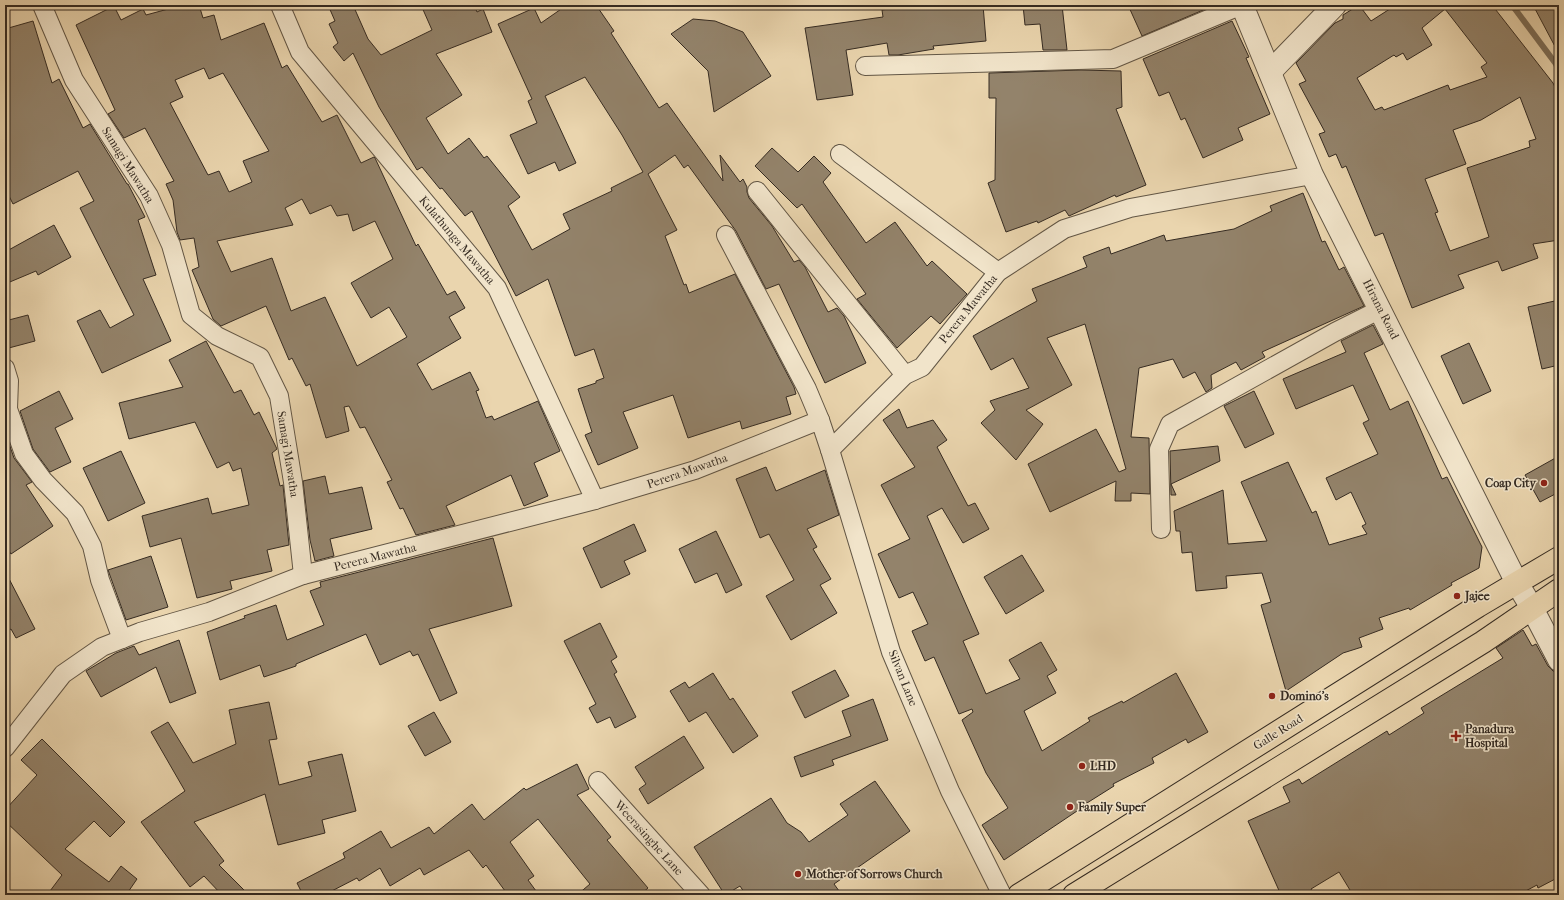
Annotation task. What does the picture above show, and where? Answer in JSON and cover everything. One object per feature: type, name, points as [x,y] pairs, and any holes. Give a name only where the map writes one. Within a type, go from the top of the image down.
[{"type":"highway","name":"Galle Road","points":[[1019,895],[1559,558]]},
{"type":"highway","points":[[1074,895],[1483,642],[1559,590]]},
{"type":"street","name":"Samagi Mawatha","points":[[42,5],[74,80],[149,196],[171,245],[191,315],[217,336],[260,357],[279,396],[293,482],[303,575]]},
{"type":"street","name":"Kulathunga Mawatha","points":[[280,5],[300,52],[497,288],[595,500]]},
{"type":"street","points":[[865,66],[1113,59],[1242,5]]},
{"type":"street","name":"Hirana Road","points":[[1242,5],[1312,175],[1381,309],[1517,583],[1559,660]]},
{"type":"street","points":[[1270,72],[1335,5]]},
{"type":"street","points":[[840,154],[998,272]]},
{"type":"street","name":"Perera Mawatha","points":[[830,450],[906,375],[922,367],[998,272],[1064,229],[1130,208],[1312,175]]},
{"type":"street","points":[[757,191],[906,375]]},
{"type":"street","points":[[726,234],[807,389],[820,420],[830,450]]},
{"type":"street","points":[[1161,529],[1159,449],[1170,424],[1335,332],[1381,309]]},
{"type":"street","points":[[5,368],[9,381],[8,409],[24,454],[43,480],[75,513],[92,546],[100,580],[122,639]]},
{"type":"street","name":"Perera Mawatha","points":[[5,748],[64,674],[102,647],[140,632],[209,612],[303,575],[595,500],[695,470],[820,420]]},
{"type":"street","name":"Silvan Lane","points":[[830,450],[891,652],[950,791],[1002,895]]},
{"type":"street","name":"Weerasinghe Lane","points":[[598,781],[700,895]]},
{"type":"building","points":[[183,5],[199,5],[203,18],[214,15],[221,40],[264,23],[282,68],[287,65],[322,122],[337,115],[361,163],[374,157],[375,158],[416,246],[418,244],[447,295],[455,291],[465,308],[449,317],[461,338],[417,364],[432,390],[470,372],[479,390],[476,391],[486,418],[492,416],[494,420],[538,401],[560,451],[534,463],[548,496],[524,506],[511,475],[446,506],[455,525],[416,535],[403,508],[400,509],[387,482],[392,480],[365,427],[360,428],[349,406],[344,407],[349,431],[326,438],[310,384],[306,386],[292,358],[289,360],[266,306],[221,326],[213,319],[192,270],[199,267],[194,238],[180,240],[177,232],[173,200],[166,184],[174,181],[145,128],[124,138],[108,114],[115,110],[76,25],[114,6],[121,20],[143,9],[146,15]],"holes":[[[204,68],[209,79],[223,73],[269,151],[243,161],[252,182],[229,192],[219,171],[208,175],[170,103],[183,97],[175,80]],[[302,199],[310,214],[331,205],[337,216],[348,214],[353,231],[375,221],[393,259],[351,283],[371,318],[389,307],[407,337],[357,366],[325,297],[291,311],[272,258],[231,272],[217,241],[293,225],[285,208]]]},
{"type":"building","points":[[328,5],[353,5],[368,39],[381,55],[432,30],[421,5],[474,5],[477,12],[483,9],[492,32],[436,54],[462,95],[426,118],[448,154],[469,138],[484,158],[487,156],[520,197],[508,206],[532,250],[570,229],[563,214],[612,191],[611,188],[643,172],[622,135],[585,77],[545,96],[576,163],[559,171],[555,162],[528,174],[510,135],[537,123],[528,101],[532,99],[498,24],[534,8],[541,23],[567,5],[596,5],[614,31],[611,33],[659,108],[667,103],[723,181],[720,155],[740,182],[743,179],[747,187],[749,198],[772,226],[794,262],[799,260],[805,267],[828,312],[837,308],[844,316],[866,363],[825,383],[779,284],[766,289],[736,231],[688,165],[684,168],[675,155],[648,174],[677,230],[665,236],[684,285],[686,284],[689,293],[735,274],[794,387],[796,394],[786,397],[791,414],[742,429],[740,421],[688,438],[673,395],[623,412],[638,448],[598,465],[585,435],[592,432],[578,389],[596,383],[596,381],[604,378],[594,349],[575,356],[548,279],[516,296],[472,211],[465,216],[422,167],[417,170],[379,107],[353,53],[344,61],[333,47],[338,43],[329,24],[335,21]]},
{"type":"building","points":[[914,5],[983,5],[986,41],[933,46],[934,49],[898,55],[889,55],[887,43],[846,50],[853,95],[817,100],[805,28],[883,17],[882,10]]},
{"type":"building","points":[[1023,5],[1062,5],[1067,50],[1043,50],[1040,24],[1025,25]]},
{"type":"building","points":[[1128,5],[1215,5],[1142,36]]},
{"type":"building","points":[[1359,5],[1371,21],[1396,5],[1492,5],[1553,83],[1559,95],[1559,240],[1533,244],[1538,258],[1502,271],[1498,261],[1458,275],[1464,288],[1412,308],[1383,233],[1375,236],[1346,166],[1342,168],[1336,154],[1329,157],[1319,134],[1325,132],[1299,84],[1306,81],[1296,63],[1335,23],[1343,19],[1343,15]],"holes":[[[1445,9],[1487,63],[1481,67],[1487,77],[1450,90],[1448,85],[1384,110],[1382,107],[1375,110],[1357,78],[1394,55],[1396,57],[1403,53],[1407,60],[1432,45],[1422,28]],[[1520,97],[1536,139],[1529,141],[1530,147],[1467,168],[1489,237],[1450,251],[1435,213],[1438,212],[1425,179],[1466,164],[1453,130],[1481,120]]]},
{"type":"building","points":[[1533,5],[1559,5],[1559,54]]},
{"type":"building","points":[[693,19],[715,21],[743,32],[771,76],[714,112],[708,71],[671,34]]},
{"type":"building","points":[[33,21],[52,83],[59,79],[83,128],[90,124],[128,184],[145,217],[138,220],[156,275],[143,279],[171,341],[102,373],[77,321],[100,310],[110,328],[134,315],[80,208],[94,201],[78,171],[13,204],[5,188],[5,29]]},
{"type":"building","points":[[1232,21],[1249,57],[1246,58],[1270,114],[1238,128],[1243,140],[1203,158],[1185,118],[1181,120],[1169,92],[1159,96],[1143,59]]},
{"type":"building","points":[[1081,70],[1121,71],[1122,107],[1116,109],[1146,185],[1116,197],[1115,195],[1069,216],[1065,210],[1038,223],[1037,221],[1006,232],[988,183],[995,180],[996,98],[989,98],[989,73]]},
{"type":"building","points":[[772,148],[798,172],[814,156],[831,173],[823,182],[866,243],[895,222],[927,266],[932,261],[967,294],[940,324],[931,316],[897,348],[857,299],[866,294],[802,204],[797,208],[755,166]]},
{"type":"building","points":[[1303,193],[1322,242],[1325,241],[1339,270],[1344,267],[1364,306],[1262,352],[1265,357],[1241,370],[1236,362],[1211,375],[1212,388],[1206,392],[1195,372],[1183,378],[1173,359],[1139,368],[1131,437],[1149,438],[1150,494],[1131,493],[1131,501],[1115,501],[1116,481],[1050,512],[1028,464],[1096,429],[1119,472],[1126,469],[1085,324],[1047,338],[1072,385],[1026,410],[1043,424],[1016,460],[981,423],[995,410],[990,401],[1029,388],[1013,358],[991,370],[973,336],[1037,301],[1032,289],[1087,267],[1083,257],[1109,247],[1111,254],[1164,235],[1166,241],[1234,229],[1272,211],[1270,206]]},
{"type":"building","points":[[54,225],[71,257],[38,275],[36,271],[5,284],[5,252]]},
{"type":"building","points":[[1559,300],[1559,365],[1542,369],[1528,307]]},
{"type":"building","points":[[28,315],[35,341],[5,349],[5,321]]},
{"type":"building","points":[[1373,325],[1383,344],[1364,353],[1390,410],[1408,401],[1442,479],[1447,477],[1482,547],[1479,568],[1451,583],[1452,585],[1410,610],[1409,608],[1379,618],[1383,629],[1359,638],[1362,647],[1343,653],[1286,691],[1261,605],[1271,602],[1262,573],[1226,576],[1227,588],[1196,591],[1192,552],[1182,553],[1180,531],[1176,531],[1174,511],[1223,490],[1228,544],[1267,541],[1241,482],[1288,462],[1312,513],[1316,511],[1329,545],[1367,534],[1362,526],[1366,524],[1351,492],[1336,500],[1326,478],[1378,454],[1363,423],[1369,420],[1353,385],[1296,409],[1283,379],[1346,352],[1341,341]]},
{"type":"building","points":[[206,341],[234,393],[241,390],[254,415],[259,412],[277,449],[272,453],[280,486],[283,485],[289,545],[267,550],[272,571],[230,581],[232,589],[197,598],[181,538],[150,547],[142,516],[208,498],[212,514],[249,505],[241,468],[233,471],[229,462],[217,468],[195,422],[129,439],[119,403],[183,387],[169,360]]},
{"type":"building","points":[[1469,343],[1491,391],[1463,404],[1441,356]]},
{"type":"building","points":[[59,391],[73,419],[55,428],[71,462],[50,472],[33,449],[20,411]]},
{"type":"building","points":[[1254,391],[1274,434],[1245,448],[1224,406]]},
{"type":"building","points":[[899,409],[907,428],[933,420],[947,440],[937,447],[968,506],[975,503],[989,529],[963,543],[942,508],[927,516],[979,634],[963,641],[986,694],[1020,679],[1009,660],[1041,642],[1057,670],[1047,676],[1056,693],[1024,711],[1042,751],[1090,721],[1088,718],[1122,701],[1123,703],[1176,673],[1208,732],[1188,743],[1186,739],[1152,758],[1154,763],[1113,784],[1114,786],[1079,808],[1080,809],[1004,860],[982,825],[1008,808],[986,773],[962,720],[973,712],[972,709],[959,714],[934,657],[925,661],[912,631],[928,624],[913,592],[899,598],[878,554],[910,539],[881,485],[915,467],[883,420]]},
{"type":"building","points":[[5,432],[14,458],[32,482],[26,485],[53,526],[11,554],[5,545]]},
{"type":"building","points":[[1218,446],[1220,461],[1171,484],[1176,495],[1171,495],[1170,451]]},
{"type":"building","points":[[121,451],[145,503],[108,521],[83,468]]},
{"type":"building","name":"Coap City","points":[[1559,456],[1559,492],[1540,502],[1525,475]]},
{"type":"building","points":[[766,467],[776,491],[825,470],[839,515],[807,529],[817,547],[813,549],[831,579],[820,585],[837,613],[791,640],[766,596],[794,580],[769,534],[760,538],[736,479]]},
{"type":"building","points":[[325,476],[329,494],[362,487],[372,529],[330,539],[334,556],[315,561],[310,540],[303,481]]},
{"type":"building","points":[[634,524],[646,551],[624,561],[630,574],[601,588],[583,548]]},
{"type":"building","points":[[716,531],[742,585],[726,593],[717,573],[695,583],[679,549]]},
{"type":"building","points":[[493,538],[512,606],[429,629],[457,693],[440,701],[418,654],[413,656],[410,651],[380,665],[366,634],[296,664],[296,666],[264,677],[260,665],[220,680],[207,632],[245,618],[244,616],[276,605],[287,640],[324,625],[310,591],[321,587],[320,582]]},
{"type":"building","points":[[1022,555],[1044,591],[1006,614],[984,577]]},
{"type":"building","points":[[151,556],[168,607],[126,620],[108,570]]},
{"type":"building","points":[[5,571],[35,629],[16,638],[11,629],[5,632]]},
{"type":"building","points":[[600,623],[617,657],[611,661],[617,672],[614,674],[636,717],[615,728],[610,717],[597,723],[589,708],[596,704],[564,641]]},
{"type":"building","name":"Panadura Hospital","points":[[1523,630],[1532,646],[1536,644],[1548,666],[1553,671],[1559,672],[1559,877],[1538,888],[1537,885],[1518,895],[1353,895],[1339,872],[1311,889],[1314,895],[1281,895],[1248,821],[1290,802],[1283,787],[1299,779],[1302,784],[1387,731],[1389,735],[1424,713],[1421,708],[1503,658],[1496,648]]},
{"type":"building","points":[[179,640],[196,693],[170,703],[156,667],[101,697],[86,671],[116,653],[134,646],[139,655]]},
{"type":"building","points":[[835,670],[849,696],[805,718],[792,692]]},
{"type":"building","points":[[713,673],[730,700],[733,698],[758,736],[733,753],[706,712],[689,722],[670,691],[685,682],[689,688]]},
{"type":"building","points":[[873,699],[888,740],[832,760],[834,765],[801,777],[794,757],[851,736],[842,711]]},
{"type":"building","points":[[269,702],[277,739],[269,740],[279,785],[312,776],[308,762],[342,754],[356,811],[322,820],[325,833],[278,845],[265,794],[194,822],[224,861],[219,865],[249,895],[222,895],[204,876],[190,887],[141,822],[185,791],[151,732],[168,722],[193,763],[236,744],[229,710]]},
{"type":"building","points":[[434,712],[451,742],[425,756],[408,726]]},
{"type":"building","points":[[684,736],[704,768],[648,804],[639,789],[646,784],[635,767]]},
{"type":"building","points":[[42,739],[125,822],[110,837],[94,821],[65,849],[109,882],[121,866],[137,879],[126,895],[47,895],[62,875],[5,821],[5,810],[37,775],[21,760]]},
{"type":"building","points":[[577,764],[589,789],[577,795],[611,837],[607,840],[648,888],[640,895],[577,895],[590,884],[538,819],[510,842],[534,876],[528,880],[539,895],[508,895],[486,865],[483,868],[469,850],[424,875],[420,868],[390,886],[380,868],[359,881],[357,878],[324,895],[303,895],[297,883],[345,858],[343,853],[381,831],[391,848],[429,827],[434,834],[472,804],[484,820],[524,788],[526,790]]},
{"type":"building","points":[[875,781],[910,831],[834,884],[842,895],[746,895],[740,886],[725,895],[694,847],[771,798],[787,823],[801,832],[809,842],[848,815],[840,804]]},
{"type":"waterway","points":[[1512,5],[1556,64],[1559,71]]},
{"type":"place","name":"Coap City","points":[[1544,483]]},
{"type":"place","name":"Jajee","points":[[1457,596]]},
{"type":"place","name":"Domino's","points":[[1272,696]]},
{"type":"place","name":"Panadura Hospital","points":[[1456,736]]},
{"type":"place","name":"LHD","points":[[1082,766]]},
{"type":"place","name":"Family Super","points":[[1070,807]]},
{"type":"place","name":"Mother of Sorrows Church","points":[[798,874]]}]
